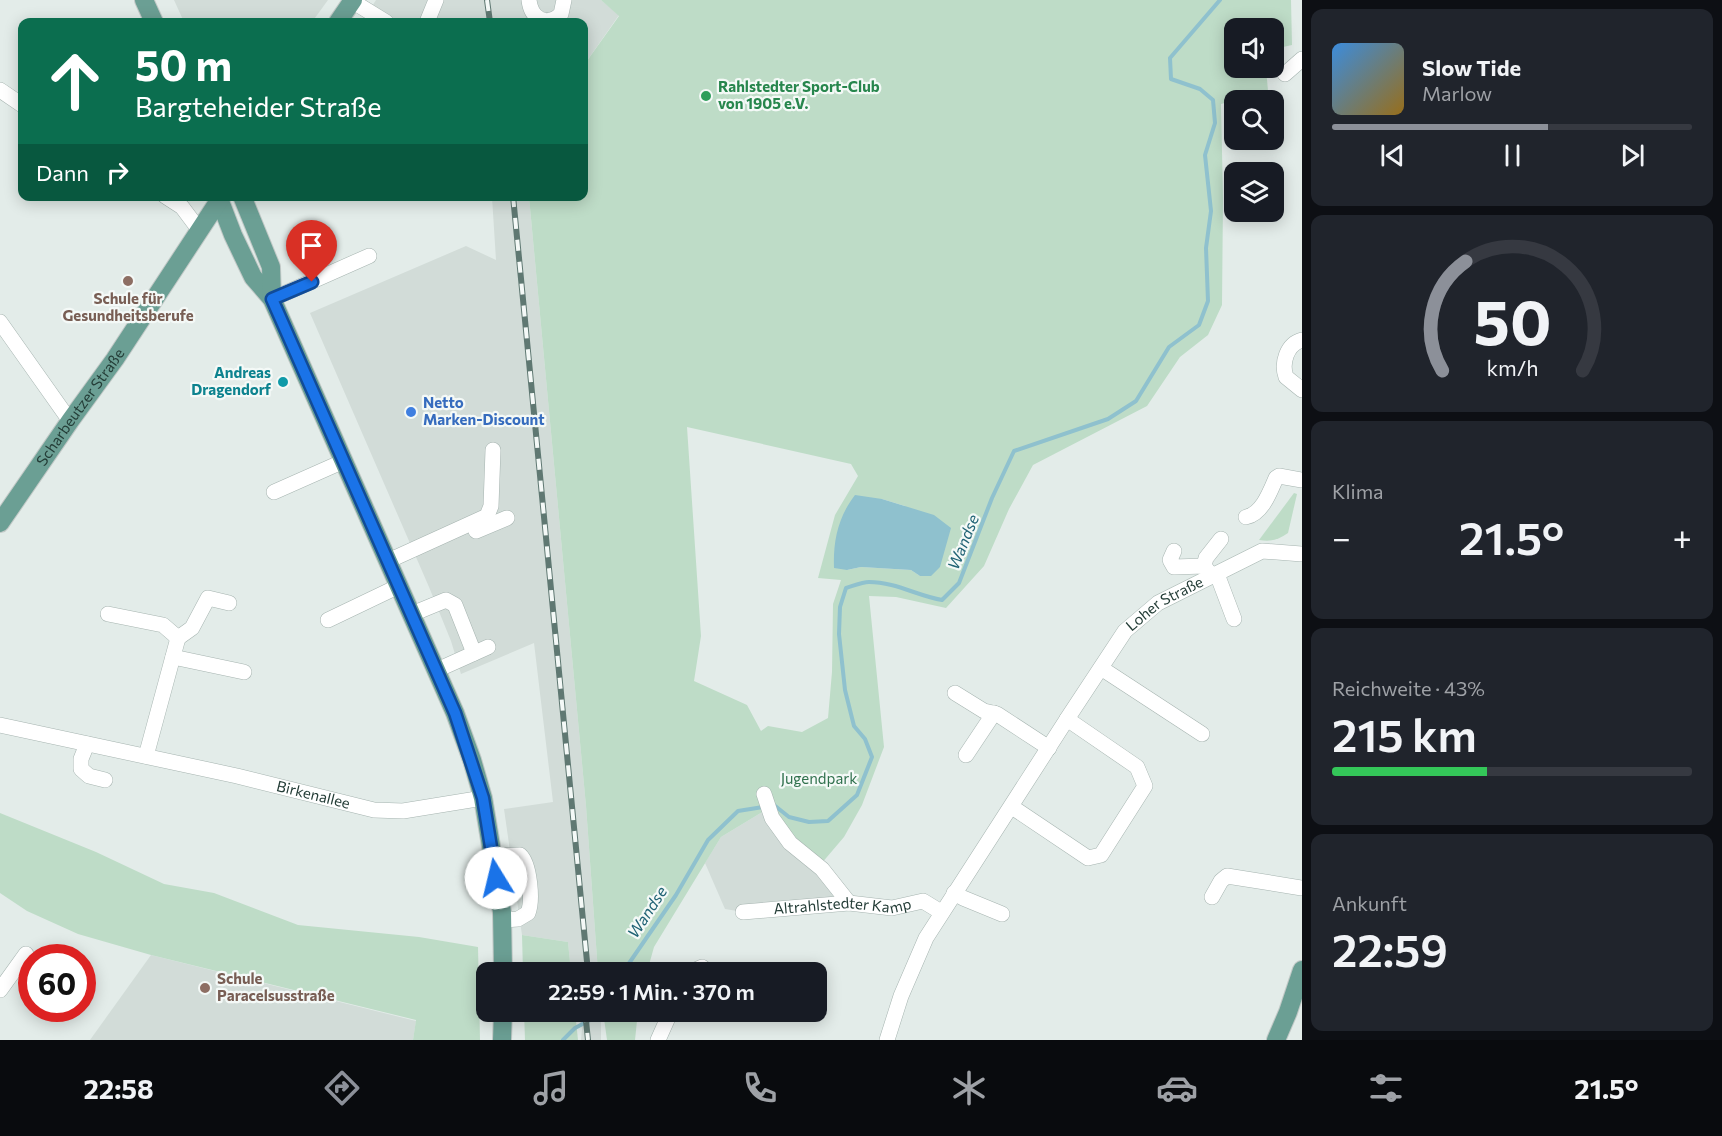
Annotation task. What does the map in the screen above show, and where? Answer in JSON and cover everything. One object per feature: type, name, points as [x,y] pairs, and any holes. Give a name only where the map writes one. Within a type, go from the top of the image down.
[{"type":"main road","points":[[144,0],[152,18]]},
{"type":"main road","points":[[341,18],[353,1]]},
{"type":"main road","name":"Scharbeutzer Straße","points":[[0,523],[111,366],[220,201]]},
{"type":"main road","points":[[223,201],[233,235],[253,277],[272,299],[455,713],[483,798],[502,920],[503,962]]},
{"type":"main road","points":[[244,201],[271,267],[272,299]]},
{"type":"main road","points":[[1276,1040],[1302,970]]},
{"type":"main road","points":[[502,1040],[503,1022]]},
{"type":"street","points":[[429,18],[436,0]]},
{"type":"street","points":[[528,0],[532,13],[537,18]]},
{"type":"street","points":[[556,18],[561,14],[564,0]]},
{"type":"street","points":[[353,1],[380,18]]},
{"type":"street","points":[[1285,74],[1302,59]]},
{"type":"street","points":[[0,90],[18,102]]},
{"type":"street","points":[[173,201],[182,207],[200,231]]},
{"type":"street","points":[[272,299],[369,256]]},
{"type":"street","points":[[0,322],[70,421]]},
{"type":"street","points":[[1302,340],[1295,343],[1284,363],[1286,377],[1302,390]]},
{"type":"street","points":[[389,563],[487,516],[491,506],[493,450]]},
{"type":"street","points":[[274,492],[344,461]]},
{"type":"street","points":[[1246,516],[1251,516],[1265,501],[1279,476],[1302,480]]},
{"type":"street","points":[[389,563],[507,518]]},
{"type":"street","points":[[1221,539],[1206,558],[1234,619]]},
{"type":"street","points":[[1174,551],[1170,560],[1174,567],[1211,572]]},
{"type":"street","name":"Loher Straße","points":[[887,1040],[905,987],[926,938],[941,912],[1012,807],[1125,631],[1158,603],[1211,572],[1262,551],[1302,554]]},
{"type":"street","points":[[328,620],[399,586]]},
{"type":"street","points":[[146,756],[178,638],[192,628],[208,598],[229,603]]},
{"type":"street","points":[[412,614],[446,600],[451,601],[481,650],[436,670]]},
{"type":"street","points":[[108,614],[164,625],[178,638]]},
{"type":"street","points":[[173,657],[244,672]]},
{"type":"street","points":[[1101,668],[1202,734]]},
{"type":"street","points":[[955,693],[984,711],[994,713],[1049,748]]},
{"type":"street","points":[[966,755],[994,713]]},
{"type":"street","points":[[1012,807],[1088,858],[1101,855],[1145,786],[1137,767],[1068,719]]},
{"type":"street","name":"Birkenallee","points":[[0,725],[146,756],[375,810],[403,811],[483,798]]},
{"type":"street","points":[[87,744],[81,759],[81,769],[89,776],[105,780]]},
{"type":"street","points":[[764,794],[772,818],[790,843],[822,869],[849,903]]},
{"type":"street","points":[[493,856],[520,855],[524,858],[530,888],[531,906],[528,913],[518,919],[502,920]]},
{"type":"street","points":[[1212,897],[1221,881],[1227,876],[1302,888]]},
{"type":"street","points":[[954,893],[1002,914]]},
{"type":"street","name":"Altrahlstedter Kamp","points":[[743,912],[849,903],[892,908],[923,901],[941,912]]},
{"type":"street","points":[[0,990],[18,965]]},
{"type":"street","points":[[658,1040],[666,1022]]},
{"type":"shaded area","points":[[174,0],[328,0],[315,18],[182,18]]},
{"type":"shaded area","points":[[376,0],[601,0],[619,15],[588,59],[588,18],[373,18],[367,14]]},
{"type":"shaded area","points":[[492,201],[529,201],[586,806],[597,962],[570,962],[568,942],[522,935],[504,809],[553,802],[534,643],[461,674],[451,641],[429,587],[310,313],[466,246],[496,260]]},
{"type":"shaded area","points":[[764,811],[849,903],[743,912],[725,909],[705,863],[721,837]]},
{"type":"shaded area","name":"Schule Paracelsusstraße","points":[[151,955],[416,1021],[413,1040],[90,1040]]},
{"type":"shaded area","points":[[580,1022],[601,1022],[601,1040],[581,1040],[582,1029]]},
{"type":"green space","name":"Jugendpark","points":[[601,0],[1291,0],[1292,45],[1284,47],[1284,18],[1224,18],[1224,78],[1267,78],[1268,90],[1224,90],[1224,103],[1221,104],[1222,305],[1208,335],[1180,357],[1147,406],[1033,465],[1009,509],[984,566],[946,608],[896,597],[869,596],[884,747],[862,805],[844,837],[821,864],[795,840],[775,808],[764,811],[721,837],[654,947],[650,962],[597,962],[586,806],[529,201],[588,201],[588,59],[619,16]],"holes":[[[687,427],[851,464],[858,476],[835,515],[818,578],[841,580],[833,604],[832,672],[828,718],[802,732],[768,726],[761,731],[747,705],[694,681],[701,636]],[[882,499],[905,506],[920,576],[911,570],[861,567],[847,570]]]},
{"type":"green space","points":[[1294,493],[1297,494],[1288,533],[1274,540],[1259,540]]},
{"type":"green space","points":[[0,813],[96,852],[164,884],[214,893],[298,925],[419,937],[478,947],[476,1022],[480,1022],[480,1040],[413,1040],[416,1020],[151,955],[78,934],[27,911],[0,893]]},
{"type":"green space","points":[[522,935],[568,942],[570,962],[523,962]]},
{"type":"green space","points":[[524,1022],[576,1022],[578,1040],[525,1040]]},
{"type":"green space","points":[[605,1022],[637,1022],[635,1040],[607,1040]]},
{"type":"water","points":[[855,495],[882,499],[934,515],[951,528],[940,567],[931,576],[920,576],[911,570],[834,568],[834,548],[838,530],[844,512]]},
{"type":"waterway","name":"Wandse","points":[[774,805],[789,817],[809,822],[828,821],[857,795],[872,757],[865,739],[854,726],[845,690],[839,634],[840,607],[846,588],[866,582],[879,583],[942,600],[959,583],[992,498],[1014,451],[1108,419],[1136,401],[1169,347],[1199,325],[1208,301],[1206,248],[1211,211],[1205,155],[1215,123],[1213,100],[1200,89],[1171,79],[1170,58],[1220,0]]},
{"type":"waterway","name":"Wandse","points":[[630,962],[676,895],[708,840],[738,811],[763,807]]},
{"type":"waterway","name":"Wandse","points":[[563,1040],[575,1028],[586,1022]]},
{"type":"railway","points":[[487,0],[489,18]]},
{"type":"railway","points":[[513,201],[587,962]]},
{"type":"railway","points":[[586,1022],[588,1040]]},
{"type":"place","name":"Rahlstedter Sport-Club von 1905 e.V.","points":[[706,96]]},
{"type":"place","name":"Schule für Gesundheitsberufe","points":[[128,281]]},
{"type":"place","name":"Andreas Dragendorf","points":[[283,382]]},
{"type":"place","name":"Netto Marken-Discount","points":[[411,412]]},
{"type":"place","name":"Schule Paracelsusstraße","points":[[205,988]]},
{"type":"route","points":[[312,282],[272,299],[455,713],[483,798],[496,878]]}]
